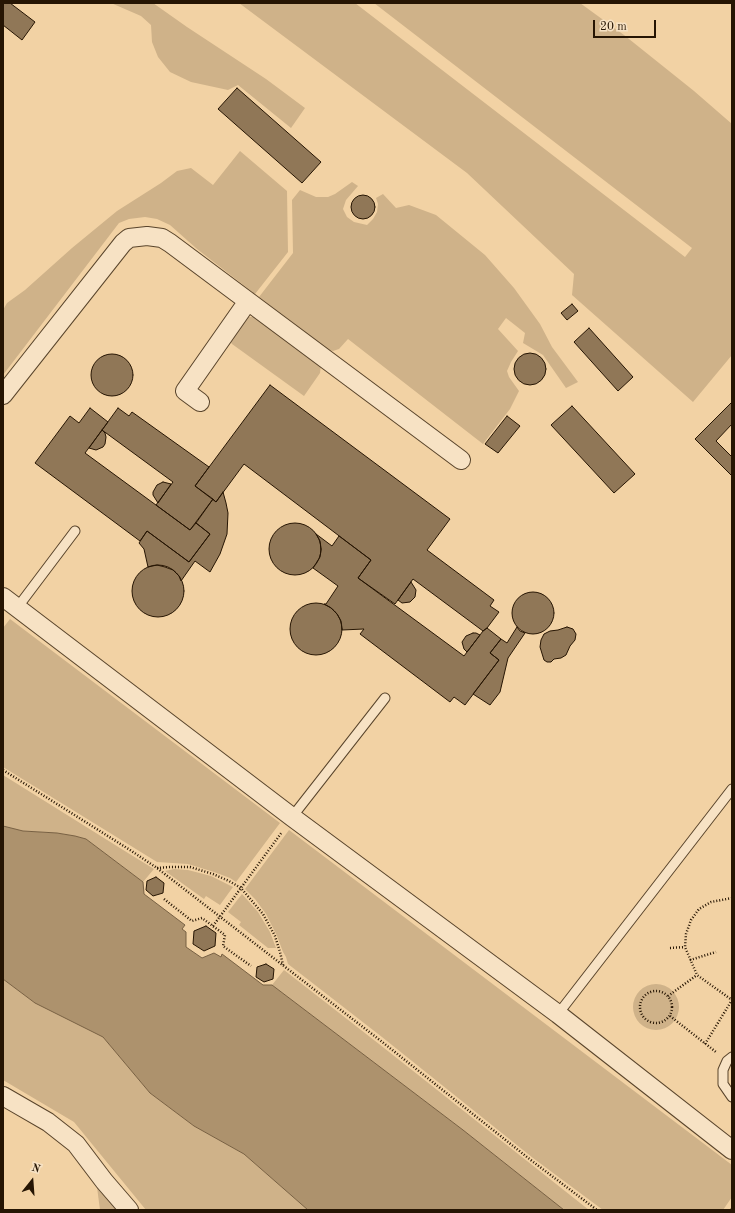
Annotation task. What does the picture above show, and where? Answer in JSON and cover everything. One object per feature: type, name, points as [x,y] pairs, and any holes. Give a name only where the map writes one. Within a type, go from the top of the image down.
[{"type":"street","points":[[3,395],[123,243],[129,238],[147,236],[162,238],[461,460]]},
{"type":"street","points":[[200,402],[185,391],[248,301]]},
{"type":"street","points":[[3,597],[292,818],[558,1014],[732,1150]]},
{"type":"street","points":[[3,1096],[48,1122],[76,1144],[104,1181],[129,1210]]},
{"type":"lane","points":[[17,608],[74,531]]},
{"type":"lane","points":[[292,818],[385,698]]},
{"type":"lane","points":[[558,1014],[732,789]]},
{"type":"lane","points":[[730,1059],[723,1070],[723,1084],[732,1097]]},
{"type":"path","points":[[3,770],[157,868],[283,964],[532,1161],[597,1210]]},
{"type":"path","points":[[213,926],[292,818]]},
{"type":"path","points":[[157,868],[190,868],[213,874],[240,888],[263,914],[275,936],[283,964]]},
{"type":"path","points":[[705,1044],[732,1000],[697,975],[685,947],[686,934],[691,920],[698,909],[711,902],[732,898]]},
{"type":"path","points":[[164,899],[192,921],[202,918],[225,935],[223,946],[251,966]]},
{"type":"path","points":[[670,948],[685,947]]},
{"type":"path","points":[[690,960],[716,952]]},
{"type":"path","points":[[668,996],[697,975]]},
{"type":"path","points":[[655,991],[662,992],[668,996],[672,1002],[672,1009],[670,1016],[665,1021],[658,1023],[651,1022],[645,1018],[641,1012],[641,1005],[643,998],[648,993],[655,991]]},
{"type":"path","points":[[670,1016],[705,1044],[730,1059]]},
{"type":"shaded area","points":[[111,3],[153,3],[266,79],[305,108],[291,128],[238,85],[228,90],[191,82],[170,72],[158,57],[152,42],[151,25],[141,16]]},
{"type":"shaded area","points":[[239,3],[355,3],[685,257],[692,248],[374,3],[580,3],[624,35],[694,91],[732,124],[732,355],[693,402],[572,295],[574,274],[467,173]]},
{"type":"shaded area","points":[[240,151],[287,191],[288,252],[255,294],[197,249],[170,225],[157,219],[145,217],[129,219],[119,223],[3,375],[3,310],[7,303],[25,290],[72,248],[117,211],[177,171],[191,168],[213,185]]},
{"type":"shaded area","points":[[352,182],[358,186],[346,200],[343,209],[347,217],[354,222],[367,225],[377,212],[378,204],[376,198],[383,194],[396,208],[409,205],[436,215],[485,255],[514,288],[540,324],[552,347],[578,382],[566,388],[543,355],[523,343],[525,333],[506,318],[498,329],[518,351],[507,371],[509,377],[519,391],[510,409],[483,444],[348,339],[339,349],[333,351],[329,350],[259,297],[293,253],[292,200],[300,190],[316,197],[328,197]]},
{"type":"shaded area","points":[[248,317],[255,317],[321,365],[320,373],[304,396],[232,344],[230,341]]},
{"type":"shaded area","points":[[10,619],[280,823],[236,882],[214,872],[188,864],[157,862],[3,767],[3,628]]},
{"type":"shaded area","points":[[3,775],[154,869],[143,882],[86,839],[57,833],[23,831],[3,826]]},
{"type":"shaded area","points":[[3,826],[23,831],[57,833],[86,839],[143,882],[144,894],[185,925],[182,929],[186,932],[186,947],[202,958],[214,953],[221,957],[222,954],[263,985],[272,985],[463,1130],[564,1210],[308,1210],[244,1154],[194,1126],[150,1093],[103,1037],[35,1003],[3,979]]},
{"type":"shaded area","points":[[289,830],[732,1165],[732,1197],[723,1210],[603,1210],[533,1158],[288,964],[277,936],[266,914],[255,899],[245,889]]},
{"type":"shaded area","points":[[174,869],[188,870],[211,876],[233,887],[220,905],[206,896],[204,899],[165,871]]},
{"type":"shaded area","points":[[242,894],[258,912],[270,932],[276,948],[268,948],[239,925],[241,922],[228,912]]},
{"type":"shaded area","points":[[284,970],[589,1210],[564,1210],[463,1130],[272,985]]},
{"type":"shaded area","points":[[3,979],[35,1003],[103,1037],[150,1093],[194,1126],[244,1154],[308,1210],[146,1210],[74,1122],[3,1080]]},
{"type":"shaded area","points":[[656,984],[669,988],[675,994],[679,1007],[675,1020],[669,1026],[656,1030],[643,1026],[637,1020],[633,1007],[637,994],[643,988]]},
{"type":"shaded area","points":[[97,1187],[116,1210],[100,1210]]},
{"type":"building","points":[[3,3],[10,3],[35,22],[22,40],[3,25]]},
{"type":"building","points":[[237,88],[321,162],[302,183],[218,109]]},
{"type":"building","points":[[363,195],[372,198],[375,207],[372,216],[363,219],[354,216],[351,207],[354,198]]},
{"type":"building","points":[[572,304],[578,311],[567,320],[561,313]]},
{"type":"building","points":[[589,328],[633,377],[618,391],[574,342]]},
{"type":"building","points":[[527,353],[533,353],[543,360],[546,369],[545,375],[539,382],[533,385],[527,385],[517,378],[514,372],[514,366],[521,356]]},
{"type":"building","points":[[108,354],[116,354],[124,357],[130,363],[133,375],[130,387],[124,393],[116,396],[108,396],[100,393],[94,387],[91,379],[91,371],[94,363],[100,357]]},
{"type":"building","points":[[270,385],[450,519],[427,550],[494,600],[490,606],[499,612],[487,628],[483,631],[413,579],[395,604],[358,578],[371,560],[244,464],[216,502],[195,486]]},
{"type":"building","points":[[732,402],[732,424],[716,441],[732,457],[732,476],[695,439]]},
{"type":"building","points":[[572,406],[635,474],[614,493],[551,425]]},
{"type":"building","points":[[90,408],[108,422],[85,453],[190,530],[196,523],[210,534],[189,562],[147,531],[140,541],[35,463],[70,416],[79,423]]},
{"type":"building","points":[[118,408],[129,416],[132,412],[209,467],[195,486],[213,499],[190,530],[156,505],[173,482],[102,430]]},
{"type":"building","points":[[507,416],[520,426],[498,453],[485,444]]},
{"type":"building","points":[[102,430],[106,437],[103,447],[96,450],[89,448]]},
{"type":"building","points":[[163,482],[171,484],[158,503],[153,495],[153,492],[157,485]]},
{"type":"building","points":[[223,492],[228,513],[227,534],[220,554],[210,572],[195,561],[181,581],[179,576],[173,570],[157,565],[148,567],[144,549],[139,543],[147,531],[189,562],[210,534],[196,523],[213,499],[216,502]]},
{"type":"building","points":[[295,523],[305,525],[313,531],[319,539],[321,549],[319,559],[313,567],[305,573],[295,575],[285,573],[277,567],[271,559],[269,549],[271,539],[277,531],[285,525]]},
{"type":"building","points":[[316,534],[332,546],[339,536],[371,560],[358,578],[464,656],[487,628],[501,639],[490,653],[499,660],[465,705],[454,697],[450,702],[360,634],[364,629],[342,630],[341,621],[337,614],[324,604],[326,604],[338,586],[313,568],[320,557],[321,550],[320,541]]},
{"type":"building","points":[[158,565],[168,567],[176,573],[182,581],[184,591],[182,601],[176,609],[168,615],[158,617],[148,615],[140,609],[134,601],[132,591],[134,581],[140,573],[148,567]]},
{"type":"building","points":[[411,582],[416,590],[415,597],[410,602],[402,603],[398,600]]},
{"type":"building","points":[[529,592],[537,592],[545,595],[551,601],[554,613],[551,625],[545,631],[537,634],[529,634],[521,631],[515,625],[512,617],[512,609],[515,601],[521,595]]},
{"type":"building","points":[[316,603],[326,605],[334,611],[340,619],[342,629],[340,639],[334,647],[326,653],[316,655],[306,653],[298,647],[292,639],[290,629],[292,619],[298,611],[306,605]]},
{"type":"building","points":[[517,627],[520,631],[525,633],[508,658],[500,692],[490,705],[473,694],[499,660],[490,653],[501,639],[507,643]]},
{"type":"building","points":[[567,627],[573,629],[576,634],[575,640],[570,646],[566,655],[561,658],[554,659],[551,662],[547,662],[544,660],[540,647],[544,634]]},
{"type":"building","points":[[473,633],[480,635],[467,652],[464,649],[462,642],[466,636]]},
{"type":"building","points":[[156,877],[164,883],[163,893],[153,896],[146,890],[147,881]]},
{"type":"building","points":[[206,926],[216,933],[215,946],[204,951],[193,944],[194,931]]},
{"type":"building","points":[[266,964],[274,969],[273,979],[264,982],[256,977],[257,967]]}]
